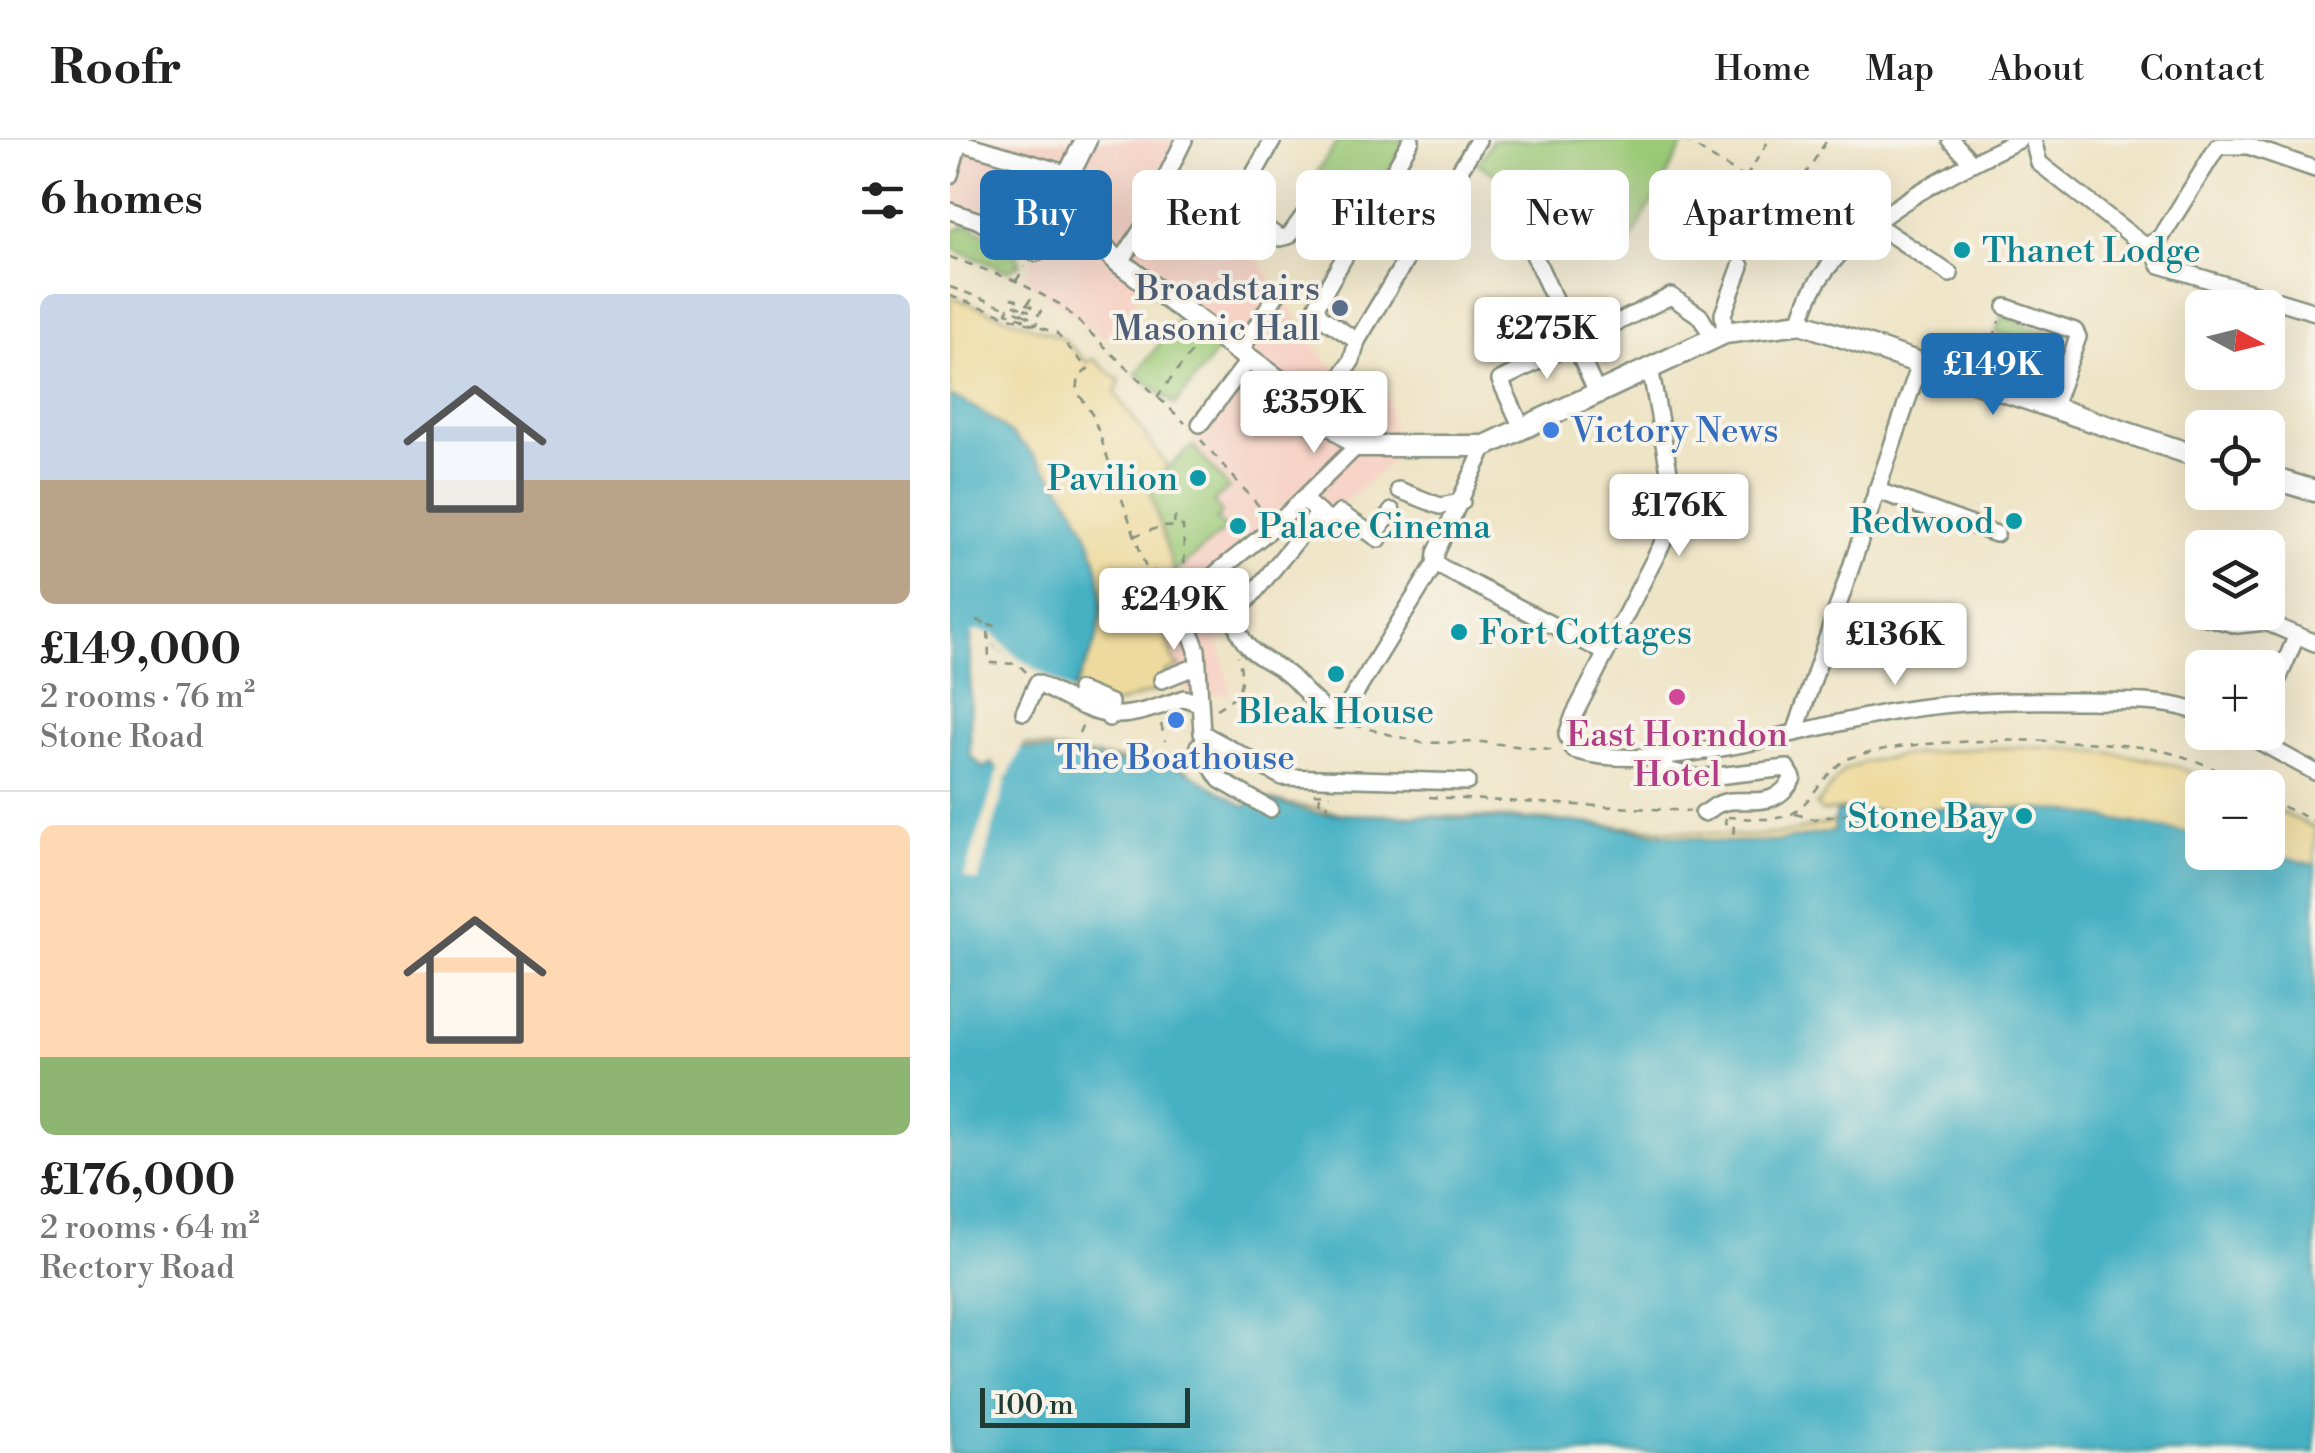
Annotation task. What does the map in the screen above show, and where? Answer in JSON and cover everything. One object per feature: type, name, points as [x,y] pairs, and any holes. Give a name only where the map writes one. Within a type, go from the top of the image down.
[{"type":"main road","points":[[1070,170],[1086,140]]},
{"type":"main road","points":[[1112,256],[1357,446],[1486,446],[1719,335],[1801,323],[1919,366],[2185,453]]},
{"type":"main road","points":[[2285,482],[2315,491]]},
{"type":"street","points":[[1169,170],[1184,140]]},
{"type":"street","points":[[1256,170],[1273,140]]},
{"type":"street","points":[[1357,341],[1320,316],[1316,307],[1411,140]]},
{"type":"street","points":[[1318,412],[1478,140]]},
{"type":"street","points":[[1951,140],[1972,163]]},
{"type":"street","points":[[1891,214],[1972,163],[2019,140]]},
{"type":"street","points":[[2033,140],[2038,163],[2136,242],[2152,246]]},
{"type":"street","points":[[950,176],[956,141],[1054,170]]},
{"type":"street","points":[[2152,246],[2218,146],[2248,146],[2315,168]]},
{"type":"street","points":[[950,210],[980,221]]},
{"type":"street","points":[[1276,237],[1289,236],[1296,226]]},
{"type":"street","points":[[1891,235],[1950,274]]},
{"type":"street","points":[[1120,263],[1132,245]]},
{"type":"street","points":[[2152,246],[2160,265],[2315,312]]},
{"type":"street","points":[[1536,260],[1597,393]]},
{"type":"street","points":[[1801,323],[1814,288],[1835,260]]},
{"type":"street","points":[[1719,335],[1741,266]]},
{"type":"street","points":[[1198,428],[1244,357],[1280,289]]},
{"type":"street","points":[[1523,430],[1500,380],[1671,296],[1719,335]]},
{"type":"street","points":[[2006,306],[2074,331],[2078,338],[2052,410]]},
{"type":"street","points":[[1796,730],[1919,366]]},
{"type":"street","points":[[1650,367],[1677,515],[1567,734],[1574,750],[1592,756],[1701,752],[1904,710],[1983,701],[2136,702],[2185,711]]},
{"type":"street","points":[[1270,810],[1220,780],[1200,740],[1198,666],[1184,614],[1189,597],[1276,525],[1357,446]]},
{"type":"street","points":[[1319,513],[1243,606],[1238,630],[1254,655],[1290,676],[1310,701],[1338,720],[1435,564],[1436,554],[1486,446]]},
{"type":"street","points":[[1399,490],[1440,506],[1462,502]]},
{"type":"street","points":[[1876,490],[1996,534]]},
{"type":"street","points":[[1303,499],[1330,522],[1340,512],[1377,538],[1392,511]]},
{"type":"street","points":[[1435,564],[1606,652]]},
{"type":"street","points":[[2285,630],[2315,643]]},
{"type":"street","points":[[2285,663],[2297,635]]},
{"type":"street","points":[[1162,680],[1198,666]]},
{"type":"street","points":[[1024,712],[1037,683],[1109,718],[1184,698],[1198,703]]},
{"type":"street","points":[[1079,690],[1110,703],[1109,718]]},
{"type":"street","points":[[1200,740],[1282,777],[1466,782]]},
{"type":"street","points":[[2277,750],[2315,772]]},
{"type":"street","points":[[1664,754],[1666,770],[1682,777],[1787,768],[1793,778],[1771,798],[1718,804],[1704,813]]},
{"type":"path","points":[[1684,140],[1731,170]]},
{"type":"path","points":[[1751,170],[1770,140]]},
{"type":"path","points":[[1808,170],[1827,140]]},
{"type":"path","points":[[950,257],[1061,305],[1157,397],[1198,428],[1276,525]]},
{"type":"path","points":[[1741,266],[1745,260]]},
{"type":"path","points":[[950,287],[1008,308],[1007,312],[1023,314]]},
{"type":"path","points":[[1023,314],[1035,291]]},
{"type":"path","points":[[950,296],[1023,314],[1056,334],[1088,368],[1076,391],[1093,416],[1146,568],[1174,580],[1176,587]]},
{"type":"path","points":[[1978,370],[2006,306]]},
{"type":"path","points":[[1157,397],[1207,332]]},
{"type":"path","points":[[1996,334],[2070,358]]},
{"type":"path","points":[[1174,525],[1176,510]]},
{"type":"path","points":[[1134,536],[1174,525],[1186,532],[1183,590]]},
{"type":"path","points":[[977,620],[996,626]]},
{"type":"path","points":[[988,624],[988,663],[1018,664],[1037,683]]},
{"type":"path","points":[[1198,703],[1207,714],[1238,696],[1244,682],[1236,650],[1238,630]]},
{"type":"path","points":[[1158,708],[1165,740]]},
{"type":"path","points":[[1338,720],[1422,743],[1482,742],[1544,752],[1574,750]]},
{"type":"path","points":[[1320,794],[1319,802],[1328,802],[1326,812]]},
{"type":"path","points":[[2285,808],[2315,821]]},
{"type":"path","points":[[1794,814],[1814,819],[1849,814]]},
{"type":"path","points":[[1726,817],[1725,823],[1734,824],[1734,838]]},
{"type":"shaded area","points":[[950,140],[1182,140],[1167,170],[1132,170],[1132,260],[1259,260],[1326,361],[1388,398],[1396,458],[1332,513],[1302,489],[1240,545],[1236,565],[1247,575],[1212,612],[1231,693],[1201,696],[1185,692],[1159,604],[1174,572],[1148,485],[1193,446],[1196,433],[1260,358],[1156,276],[1103,339],[1026,278],[1032,260],[1112,260],[1112,170],[980,170],[980,218],[950,204]]},
{"type":"green space","points":[[1339,140],[1409,140],[1390,170],[1318,170]]},
{"type":"green space","points":[[1492,140],[1686,140],[1670,170],[1649,170],[1649,207],[1629,244],[1629,170],[1491,172],[1478,164]]},
{"type":"green space","points":[[969,225],[980,231],[980,260],[953,249],[951,232]]},
{"type":"green space","points":[[980,260],[1019,260],[1008,271]]},
{"type":"green space","points":[[2002,316],[2062,338],[2066,342],[2065,354],[1996,332]]},
{"type":"green space","points":[[1178,320],[1217,351],[1175,405],[1136,374]]},
{"type":"green space","points":[[1193,446],[1229,488],[1213,502],[1222,513],[1216,519],[1226,529],[1174,573],[1148,485]]},
{"type":"sand","points":[[950,296],[1062,338],[1087,362],[1094,359],[1120,381],[1115,393],[1168,467],[1148,485],[1174,573],[1159,604],[1174,662],[1180,666],[1164,673],[1169,686],[1114,705],[1087,700],[950,508]]},
{"type":"sand","points":[[1022,744],[1129,761],[1160,756],[1180,759],[1195,778],[1215,793],[1260,814],[1269,800],[1346,814],[1521,818],[1742,836],[1781,834],[1846,819],[1845,809],[1822,812],[1816,806],[1844,770],[1864,762],[1954,750],[2098,751],[2189,770],[2185,770],[2185,870],[2285,870],[2285,814],[2315,828],[2315,884],[1683,877],[1007,778]]},
{"type":"water","points":[[950,395],[1012,435],[1040,461],[1064,492],[1083,525],[1096,560],[1102,596],[1096,641],[1070,697],[980,636],[971,638],[970,755],[983,768],[992,763],[1006,780],[1017,747],[1129,764],[1164,762],[1187,771],[1245,807],[1257,797],[1315,813],[1575,822],[1724,842],[1780,841],[1834,831],[1836,812],[1978,807],[2066,811],[2185,832],[2185,870],[2285,870],[2285,857],[2315,865],[2315,1453],[950,1453]]},
{"type":"pier","points":[[973,632],[994,634],[1015,655],[1077,695],[1074,700],[1021,668],[996,646],[976,642],[975,752]]},
{"type":"pier","points":[[1014,743],[1024,743],[1007,778],[978,882],[964,877],[1000,765],[1004,771]]},
{"type":"place","name":"Thanet Lodge","points":[[1962,250]]},
{"type":"place","name":"Broadstairs Masonic Hall","points":[[1340,308]]},
{"type":"place","name":"Victory News","points":[[1551,430]]},
{"type":"place","name":"Pavilion","points":[[1198,478]]},
{"type":"place","name":"Redwood","points":[[2014,521]]},
{"type":"place","name":"Palace Cinema","points":[[1238,526]]},
{"type":"place","name":"Fort Cottages","points":[[1459,632]]},
{"type":"place","name":"Bleak House","points":[[1336,674]]},
{"type":"place","name":"East Horndon Hotel","points":[[1677,697]]},
{"type":"place","name":"The Boathouse","points":[[1176,720]]},
{"type":"place","name":"Stone Bay","points":[[2024,816]]}]
